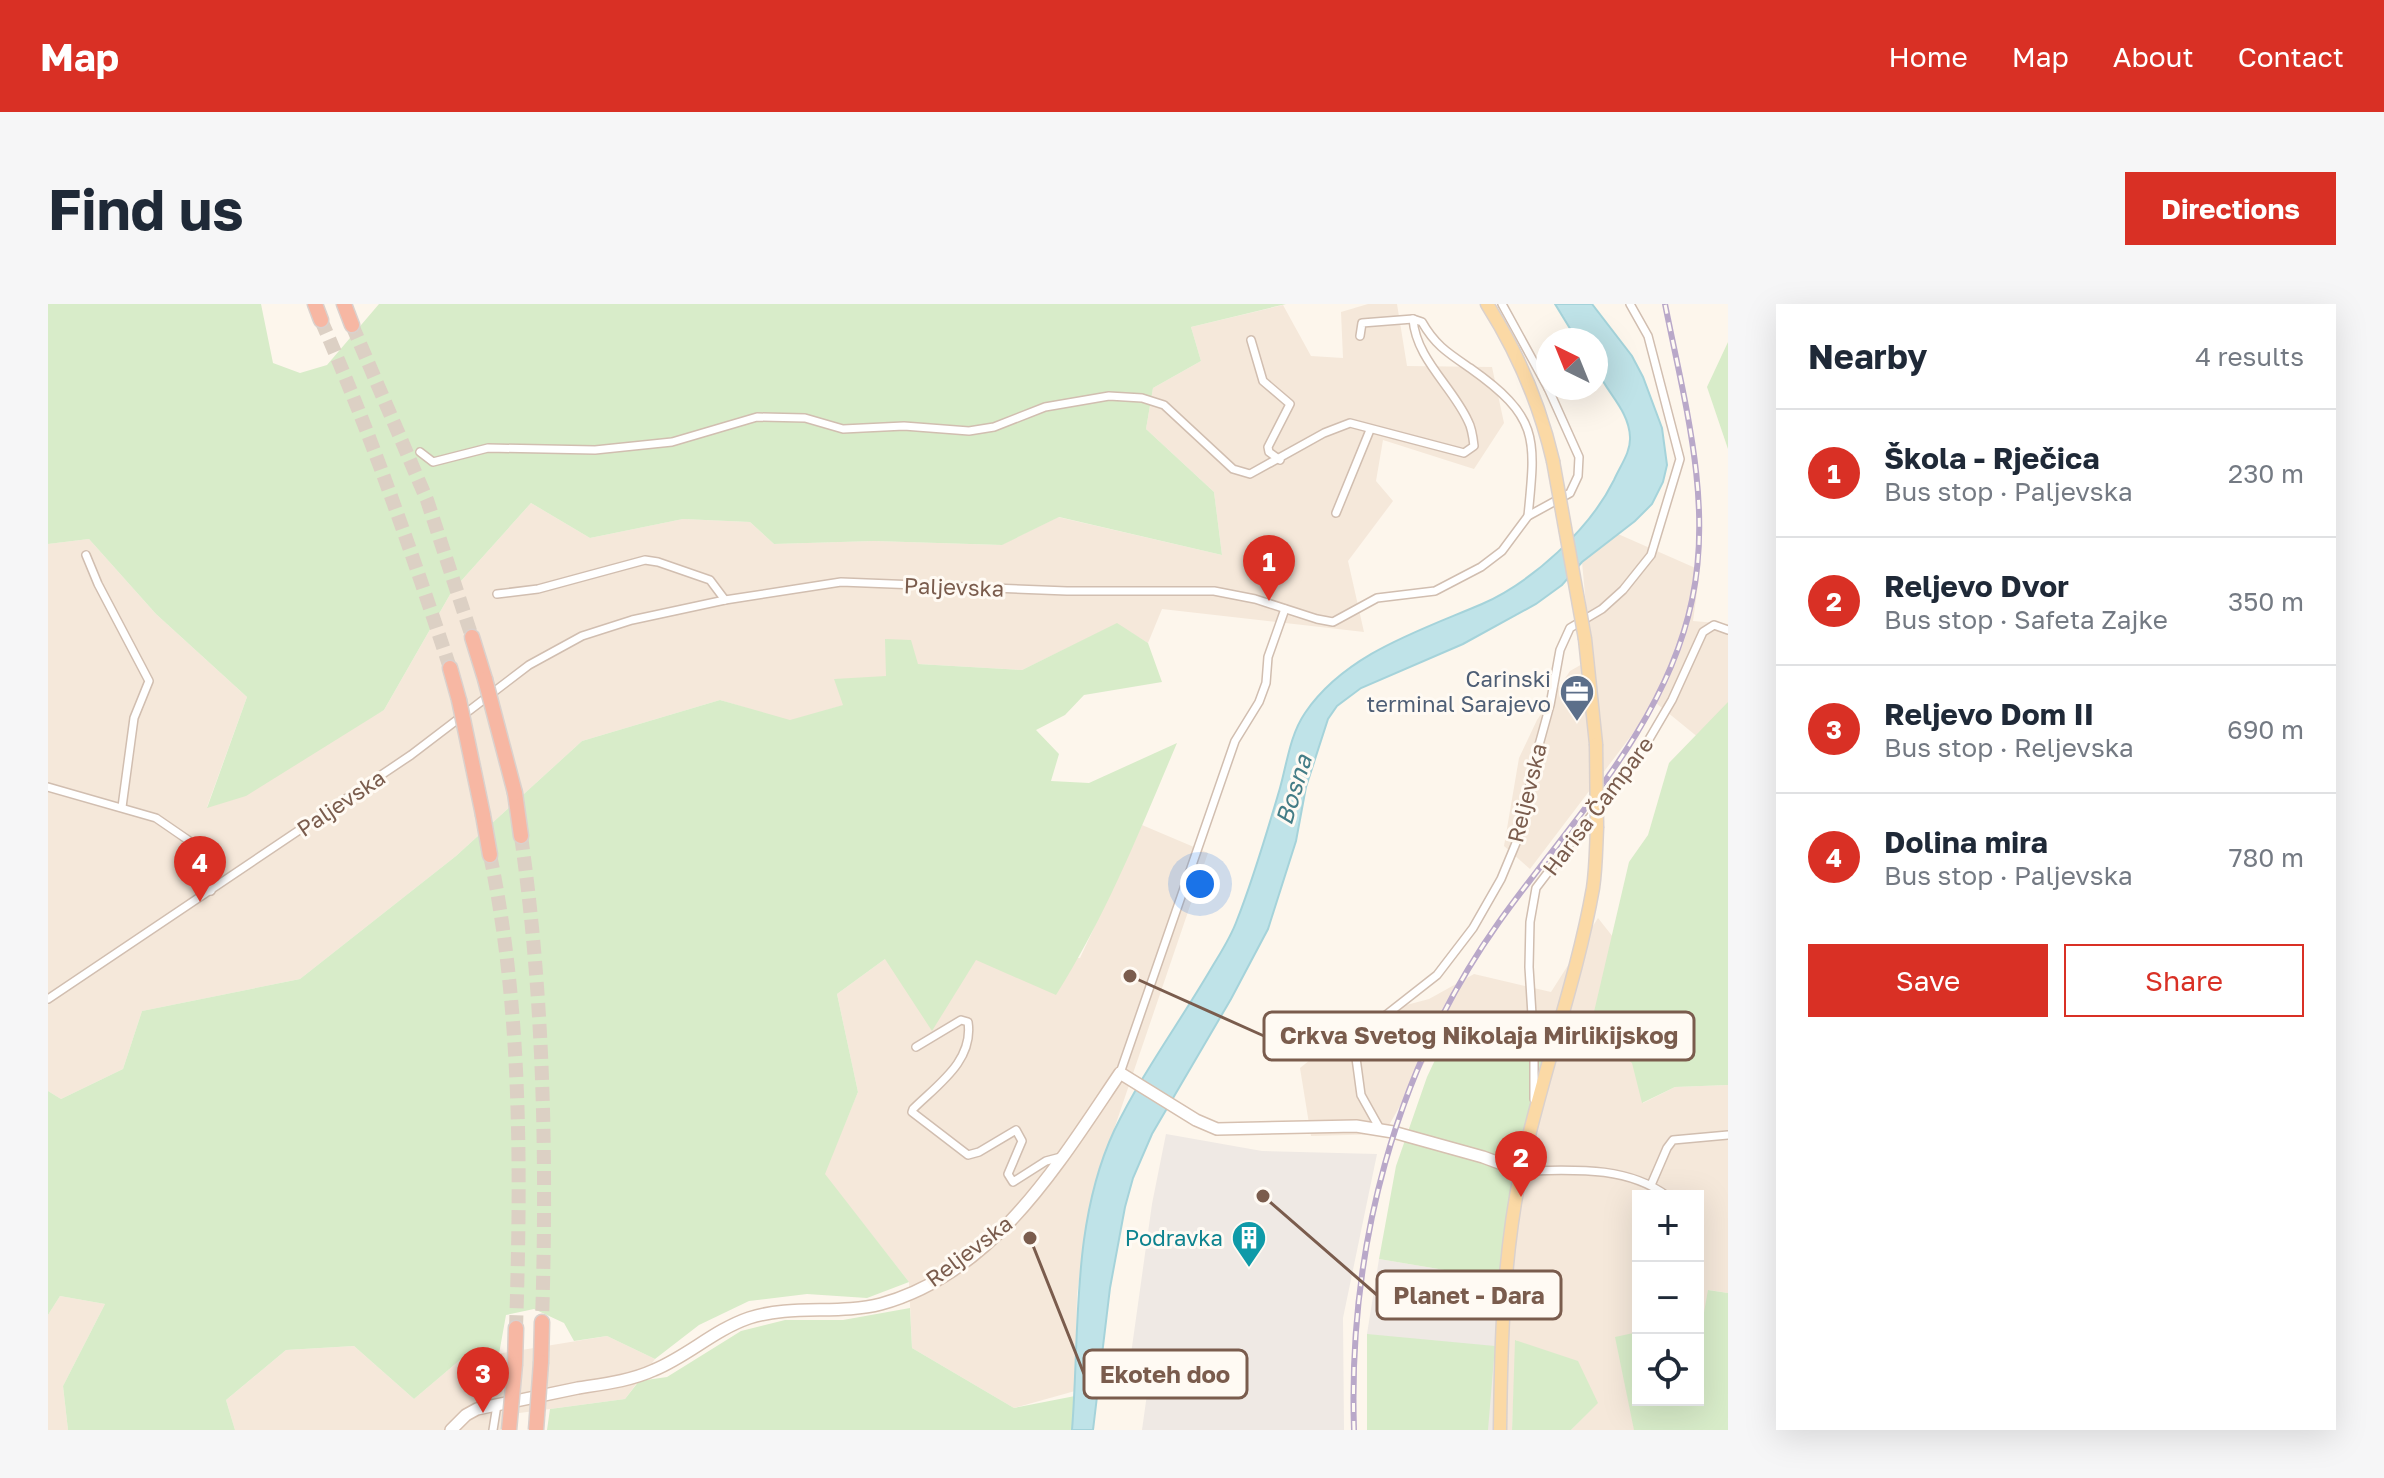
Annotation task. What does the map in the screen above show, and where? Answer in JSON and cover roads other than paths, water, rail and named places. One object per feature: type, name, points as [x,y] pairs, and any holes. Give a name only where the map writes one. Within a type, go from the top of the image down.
[{"type":"highway","points":[[315,304],[321,320]]},
{"type":"highway","points":[[344,304],[352,325]]},
{"type":"highway","points":[[472,637],[515,793],[521,836]]},
{"type":"highway","points":[[450,668],[490,855]]},
{"type":"highway","points":[[536,1430],[542,1322]]},
{"type":"highway","points":[[509,1430],[516,1328]]},
{"type":"main road","points":[[1487,304],[1536,399],[1553,461],[1585,639],[1596,744],[1597,828],[1594,884],[1583,938],[1521,1171],[1504,1280],[1500,1430]]},
{"type":"main road","points":[[1120,1073],[1196,1120],[1217,1129],[1262,1130],[1344,1125],[1380,1129],[1483,1157],[1521,1171]]},
{"type":"main road","name":"Reljevska","points":[[451,1430],[477,1409],[651,1372],[677,1360],[717,1332],[764,1314],[859,1308],[882,1304],[904,1295],[954,1268],[984,1246],[1024,1207],[1120,1073]]},
{"type":"street","points":[[1502,304],[1536,366]]},
{"type":"street","name":"Reljevska","points":[[1380,1129],[1361,1095],[1356,1058],[1359,1046],[1372,1026],[1437,975],[1473,928],[1501,879],[1521,831],[1560,650],[1570,628],[1602,609],[1623,590],[1651,555],[1680,459],[1648,336],[1630,304]]},
{"type":"street","points":[[1360,336],[1362,323],[1413,319],[1422,322],[1432,341],[1503,393],[1524,417],[1531,435],[1533,459],[1528,516]]},
{"type":"street","points":[[420,452],[433,462],[488,448],[595,450],[657,444],[757,417],[805,418],[843,429],[904,426],[969,431],[994,427],[1045,407],[1109,396],[1142,398],[1164,405],[1233,469],[1250,474],[1324,433],[1350,423],[1464,453],[1474,446],[1470,423],[1420,346],[1413,319]]},
{"type":"street","points":[[1251,340],[1263,381],[1290,404],[1268,447],[1273,457],[1280,460]]},
{"type":"street","points":[[1120,1073],[1235,741],[1259,702],[1266,683],[1268,657],[1285,609],[1333,622],[1377,598],[1435,591],[1481,567],[1502,551],[1528,516],[1570,493],[1578,476],[1579,457],[1575,444],[1554,400]]},
{"type":"street","points":[[1336,513],[1370,430]]},
{"type":"street","points":[[86,555],[149,681],[134,718],[122,807]]},
{"type":"street","points":[[497,594],[538,589],[645,560],[710,580],[725,600]]},
{"type":"street","name":"Paljevska","points":[[48,999],[411,755],[529,665],[582,636],[632,620],[725,600],[841,582],[1067,591],[1214,591],[1285,609]]},
{"type":"street","name":"Harisa Čampare","points":[[1535,1113],[1529,967],[1530,922],[1536,888],[1648,741],[1672,700],[1703,632],[1714,625],[1728,630]]},
{"type":"street","points":[[48,787],[156,818],[188,840],[211,891]]},
{"type":"street","points":[[916,1047],[961,1020],[968,1022],[965,1052],[958,1065],[913,1109],[912,1112],[923,1123],[968,1155],[979,1152],[1016,1130],[1022,1141],[1008,1174],[1013,1182],[1046,1161],[1063,1156]]},
{"type":"street","points":[[1651,1185],[1673,1140],[1728,1135]]},
{"type":"street","points":[[1521,1171],[1593,1170],[1651,1185],[1658,1190]]},
{"type":"street","points":[[493,1430],[497,1405]]},
{"type":"water","name":"Bosna","points":[[1555,304],[1592,304],[1632,356],[1662,428],[1667,465],[1663,482],[1652,504],[1635,521],[1582,562],[1562,585],[1536,604],[1463,644],[1361,688],[1337,706],[1328,719],[1306,787],[1296,841],[1268,929],[1152,1134],[1133,1178],[1110,1288],[1093,1430],[1072,1430],[1084,1240],[1100,1166],[1114,1131],[1137,1089],[1232,932],[1260,854],[1292,740],[1305,713],[1322,692],[1362,660],[1385,646],[1482,604],[1539,568],[1590,517],[1627,454],[1629,428],[1608,389],[1608,328],[1570,328]]},
{"type":"tunnel","points":[[321,320],[390,492],[450,668]]},
{"type":"tunnel","points":[[352,325],[427,500],[472,637]]},
{"type":"tunnel","points":[[521,836],[535,957],[542,1079],[542,1322]]},
{"type":"tunnel","points":[[490,855],[501,913],[514,1031],[519,1210],[516,1328]]},
{"type":"railway","points":[[1354,1430],[1354,1363],[1359,1296],[1385,1164],[1405,1100],[1431,1038],[1462,979],[1499,922],[1585,809],[1638,730],[1661,689],[1679,646],[1692,600],[1698,563],[1698,489],[1694,451],[1665,304]]},
{"type":"place","name":"Škola - Rječica","points":[[1269,601]]},
{"type":"place","name":"Carinski terminal Sarajevo","points":[[1577,723]]},
{"type":"place","name":"Dolina mira","points":[[200,902]]},
{"type":"place","name":"Crkva Svetog Nikolaja Mirlikijskog","points":[[1130,976]]},
{"type":"place","name":"Planet - Dara","points":[[1263,1196]]},
{"type":"place","name":"Reljevo Dvor","points":[[1521,1197]]},
{"type":"place","name":"Ekoteh doo","points":[[1030,1238]]},
{"type":"place","name":"Podravka","points":[[1249,1269]]},
{"type":"place","name":"Reljevo Dom II","points":[[483,1413]]}]
